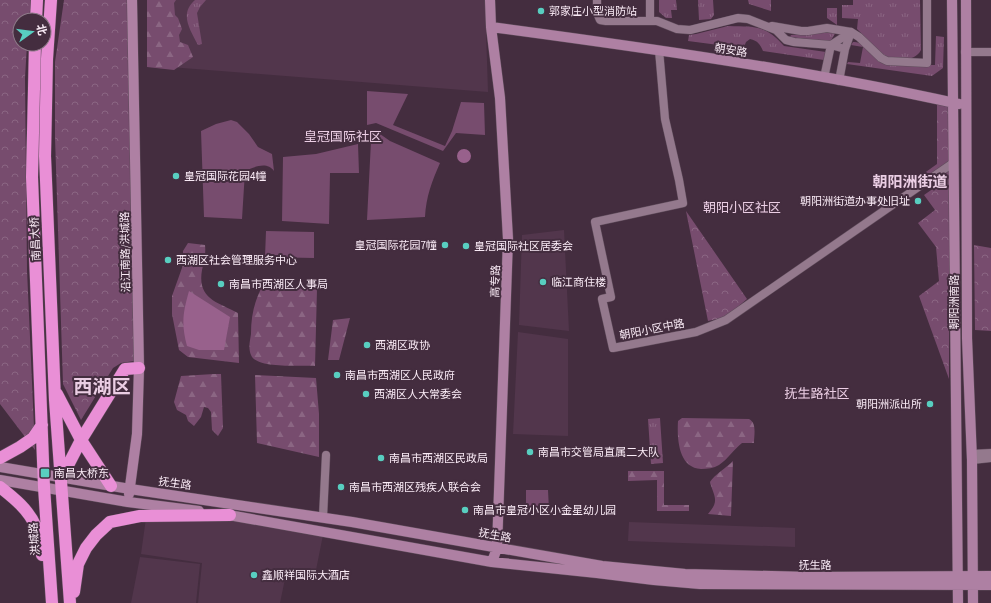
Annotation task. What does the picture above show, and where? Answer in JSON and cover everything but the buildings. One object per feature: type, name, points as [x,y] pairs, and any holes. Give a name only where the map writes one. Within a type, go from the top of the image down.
[{"type":"highway","points":[[36,12],[37,0]]},
{"type":"highway","name":"南昌大桥","points":[[51,0],[47,59],[45,156],[55,389],[62,477]]},
{"type":"highway","name":"南昌大桥","points":[[35,52],[32,177],[43,474]]},
{"type":"highway","points":[[71,603],[62,477],[81,440],[125,370],[140,368]]},
{"type":"highway","points":[[55,389],[81,440],[111,486]]},
{"type":"highway","points":[[0,458],[33,438],[42,425]]},
{"type":"highway","name":"洪城路","points":[[43,474],[52,600]]},
{"type":"highway","points":[[0,488],[12,496],[26,509],[36,527],[52,600]]},
{"type":"highway","points":[[71,603],[78,564],[86,548],[96,535],[110,522],[140,516],[230,515]]},
{"type":"main road","name":"沿江南路/洪城路","points":[[128,502],[137,434],[140,368],[132,0]]},
{"type":"main road","name":"高专路","points":[[490,0],[491,27],[500,98],[508,239],[497,548],[492,562]]},
{"type":"main road","name":"朝阳洲南路","points":[[952,0],[958,603]]},
{"type":"main road","name":"朝阳洲南路","points":[[966,0],[966,338],[972,457],[973,603]]},
{"type":"main road","name":"朝安路","points":[[491,27],[659,50],[839,80],[965,105]]},
{"type":"main road","name":"抚生路","points":[[0,467],[130,489],[323,517],[602,566],[685,574],[958,581]]},
{"type":"main road","name":"抚生路","points":[[0,480],[128,502],[230,515],[492,562],[654,580],[700,584],[973,581],[991,585]]},
{"type":"main road","name":"抚生路","points":[[973,581],[991,576]]},
{"type":"street","points":[[597,0],[597,13],[600,20],[650,21],[677,29],[690,30],[738,18],[748,18],[776,30],[786,40],[831,45],[846,49]]},
{"type":"street","points":[[650,0],[650,21]]},
{"type":"street","points":[[762,24],[801,31],[826,28],[851,32],[859,37],[881,58],[887,61],[926,63],[927,0]]},
{"type":"street","points":[[824,78],[831,45],[851,32]]},
{"type":"street","points":[[839,80],[851,32]]},
{"type":"street","name":"朝阳小区中路","points":[[659,50],[666,119],[679,180],[682,203],[595,222],[611,297],[602,299],[613,348],[696,332],[726,320],[953,163]]},
{"type":"street","points":[[965,52],[991,52]]},
{"type":"street","points":[[972,457],[991,452]]},
{"type":"street","points":[[323,517],[326,455]]},
{"type":"street","points":[[972,457],[991,458]]},
{"type":"shaded area","points":[[157,0],[485,0],[488,92],[157,66]]},
{"type":"shaded area","points":[[461,149],[467,149],[471,153],[471,159],[467,163],[461,163],[457,159],[457,153]]},
{"type":"shaded area","points":[[564,230],[569,331],[519,325],[522,235]]},
{"type":"shaded area","points":[[189,291],[230,317],[224,350],[199,350],[187,346],[184,331],[184,318],[185,305]]},
{"type":"shaded area","points":[[518,332],[568,339],[568,436],[513,434]]},
{"type":"shaded area","points":[[146,518],[231,519],[323,535],[315,575],[287,569],[280,603],[198,603],[202,563],[141,554]]},
{"type":"shaded area","points":[[629,522],[795,528],[795,547],[628,541]]},
{"type":"shaded area","points":[[140,557],[200,564],[196,603],[131,603]]},
{"type":"green space","points":[[0,0],[31,0],[30,12],[12,12],[12,52],[27,52],[25,78],[27,270],[35,450],[0,404]]},
{"type":"green space","points":[[64,0],[129,0],[134,361],[121,363],[113,368],[81,420],[63,384],[55,137],[55,62]]},
{"type":"green space","points":[[147,0],[176,0],[174,3],[175,15],[178,18],[182,29],[179,35],[180,42],[188,45],[193,57],[174,70],[147,67]]},
{"type":"green space","points":[[195,0],[206,0],[197,13],[202,44],[198,45],[189,27],[187,16],[190,5]]},
{"type":"green space","points":[[659,0],[676,0],[677,10],[671,10],[672,18],[666,18],[659,12]]},
{"type":"green space","points":[[698,0],[713,0],[714,15],[711,19],[699,20]]},
{"type":"green space","points":[[748,0],[771,0],[771,11],[749,4]]},
{"type":"green space","points":[[853,0],[920,0],[921,50],[918,54],[906,59],[887,59],[857,29],[858,19],[842,18],[842,5],[853,5]]},
{"type":"green space","points":[[827,8],[837,8],[837,25],[827,18]]},
{"type":"green space","points":[[728,26],[752,27],[765,30],[784,46],[826,52],[824,60],[763,51],[758,43],[750,39],[746,42],[744,47],[688,41],[689,35]]},
{"type":"green space","points":[[836,32],[830,42],[790,37],[791,35]]},
{"type":"green space","points":[[936,36],[944,37],[943,68],[932,76],[847,64],[848,62],[860,63],[863,47],[851,45],[853,42],[858,42],[866,47],[880,61],[887,64],[935,65]]},
{"type":"green space","points":[[367,91],[408,94],[393,125],[445,146],[452,131],[461,102],[484,103],[485,135],[456,133],[443,151],[376,123],[367,125]]},
{"type":"green space","points":[[937,105],[949,105],[949,379],[919,296],[939,281],[936,247],[918,223],[935,210],[924,195],[934,188],[923,174],[937,164]]},
{"type":"green space","points":[[231,120],[237,122],[249,134],[258,147],[272,154],[274,171],[268,166],[260,166],[245,171],[242,219],[204,217],[201,131],[216,124]]},
{"type":"green space","points":[[380,134],[390,141],[440,163],[430,189],[425,217],[367,220],[371,141],[374,135]]},
{"type":"green space","points":[[358,144],[359,173],[330,173],[329,224],[282,221],[283,157],[316,154]]},
{"type":"green space","points":[[686,211],[747,299],[726,317],[708,321]]},
{"type":"green space","points":[[266,231],[314,232],[314,258],[265,257]]},
{"type":"green space","points":[[188,243],[205,245],[201,280],[206,293],[216,302],[238,313],[239,363],[188,357],[179,350],[172,314],[172,296],[183,265],[183,251]]},
{"type":"green space","points":[[974,245],[991,248],[991,331],[975,330]]},
{"type":"green space","points":[[262,287],[317,289],[315,366],[270,364],[261,362],[251,355],[250,344],[252,316]]},
{"type":"green space","points":[[350,318],[339,360],[328,360],[333,320]]},
{"type":"green space","points":[[221,374],[223,428],[218,436],[212,430],[211,412],[208,408],[204,407],[201,417],[194,426],[188,421],[186,415],[177,410],[174,402],[181,376]]},
{"type":"green space","points":[[255,375],[316,378],[319,414],[319,457],[257,443]]},
{"type":"green space","points":[[660,418],[663,463],[651,464],[648,419]]},
{"type":"green space","points":[[682,418],[749,419],[752,421],[754,426],[754,443],[742,443],[722,463],[715,467],[701,469],[693,467],[683,458],[680,451],[678,421]]},
{"type":"green space","points":[[733,461],[731,516],[708,514],[715,502],[710,482]]},
{"type":"green space","points":[[628,471],[664,471],[664,505],[689,505],[689,511],[657,511],[657,480],[628,481]]},
{"type":"green space","points":[[526,490],[548,490],[549,510],[526,511]]},
{"type":"place","name":"郭家庄小型消防站","points":[[541,11]]},
{"type":"place","name":"皇冠国际花园4幢","points":[[176,176]]},
{"type":"place","name":"朝阳洲街道办事处旧址","points":[[918,201]]},
{"type":"place","name":"皇冠国际花园7幢","points":[[445,245]]},
{"type":"place","name":"皇冠国际社区居委会","points":[[466,246]]},
{"type":"place","name":"西湖区社会管理服务中心","points":[[168,260]]},
{"type":"place","name":"临江商住楼","points":[[543,282]]},
{"type":"place","name":"南昌市西湖区人事局","points":[[221,284]]},
{"type":"place","name":"西湖区政协","points":[[367,345]]},
{"type":"place","name":"南昌市西湖区人民政府","points":[[337,375]]},
{"type":"place","name":"西湖区人大常委会","points":[[366,394]]},
{"type":"place","name":"朝阳洲派出所","points":[[930,404]]},
{"type":"place","name":"南昌市交管局直属二大队","points":[[530,452]]},
{"type":"place","name":"南昌市西湖区民政局","points":[[381,458]]},
{"type":"place","name":"南昌大桥东","points":[[45,473]]},
{"type":"place","name":"南昌市西湖区残疾人联合会","points":[[341,487]]},
{"type":"place","name":"南昌市皇冠小区小金星幼儿园","points":[[465,510]]},
{"type":"place","name":"鑫顺祥国际大酒店","points":[[254,575]]},
{"type":"district","name":"皇冠国际社区","points":[[343,136]]},
{"type":"district","name":"朝阳洲街道","points":[[910,182]]},
{"type":"district","name":"朝阳小区社区","points":[[742,207]]},
{"type":"district","name":"西湖区","points":[[102,386]]},
{"type":"district","name":"抚生路社区","points":[[817,393]]}]
